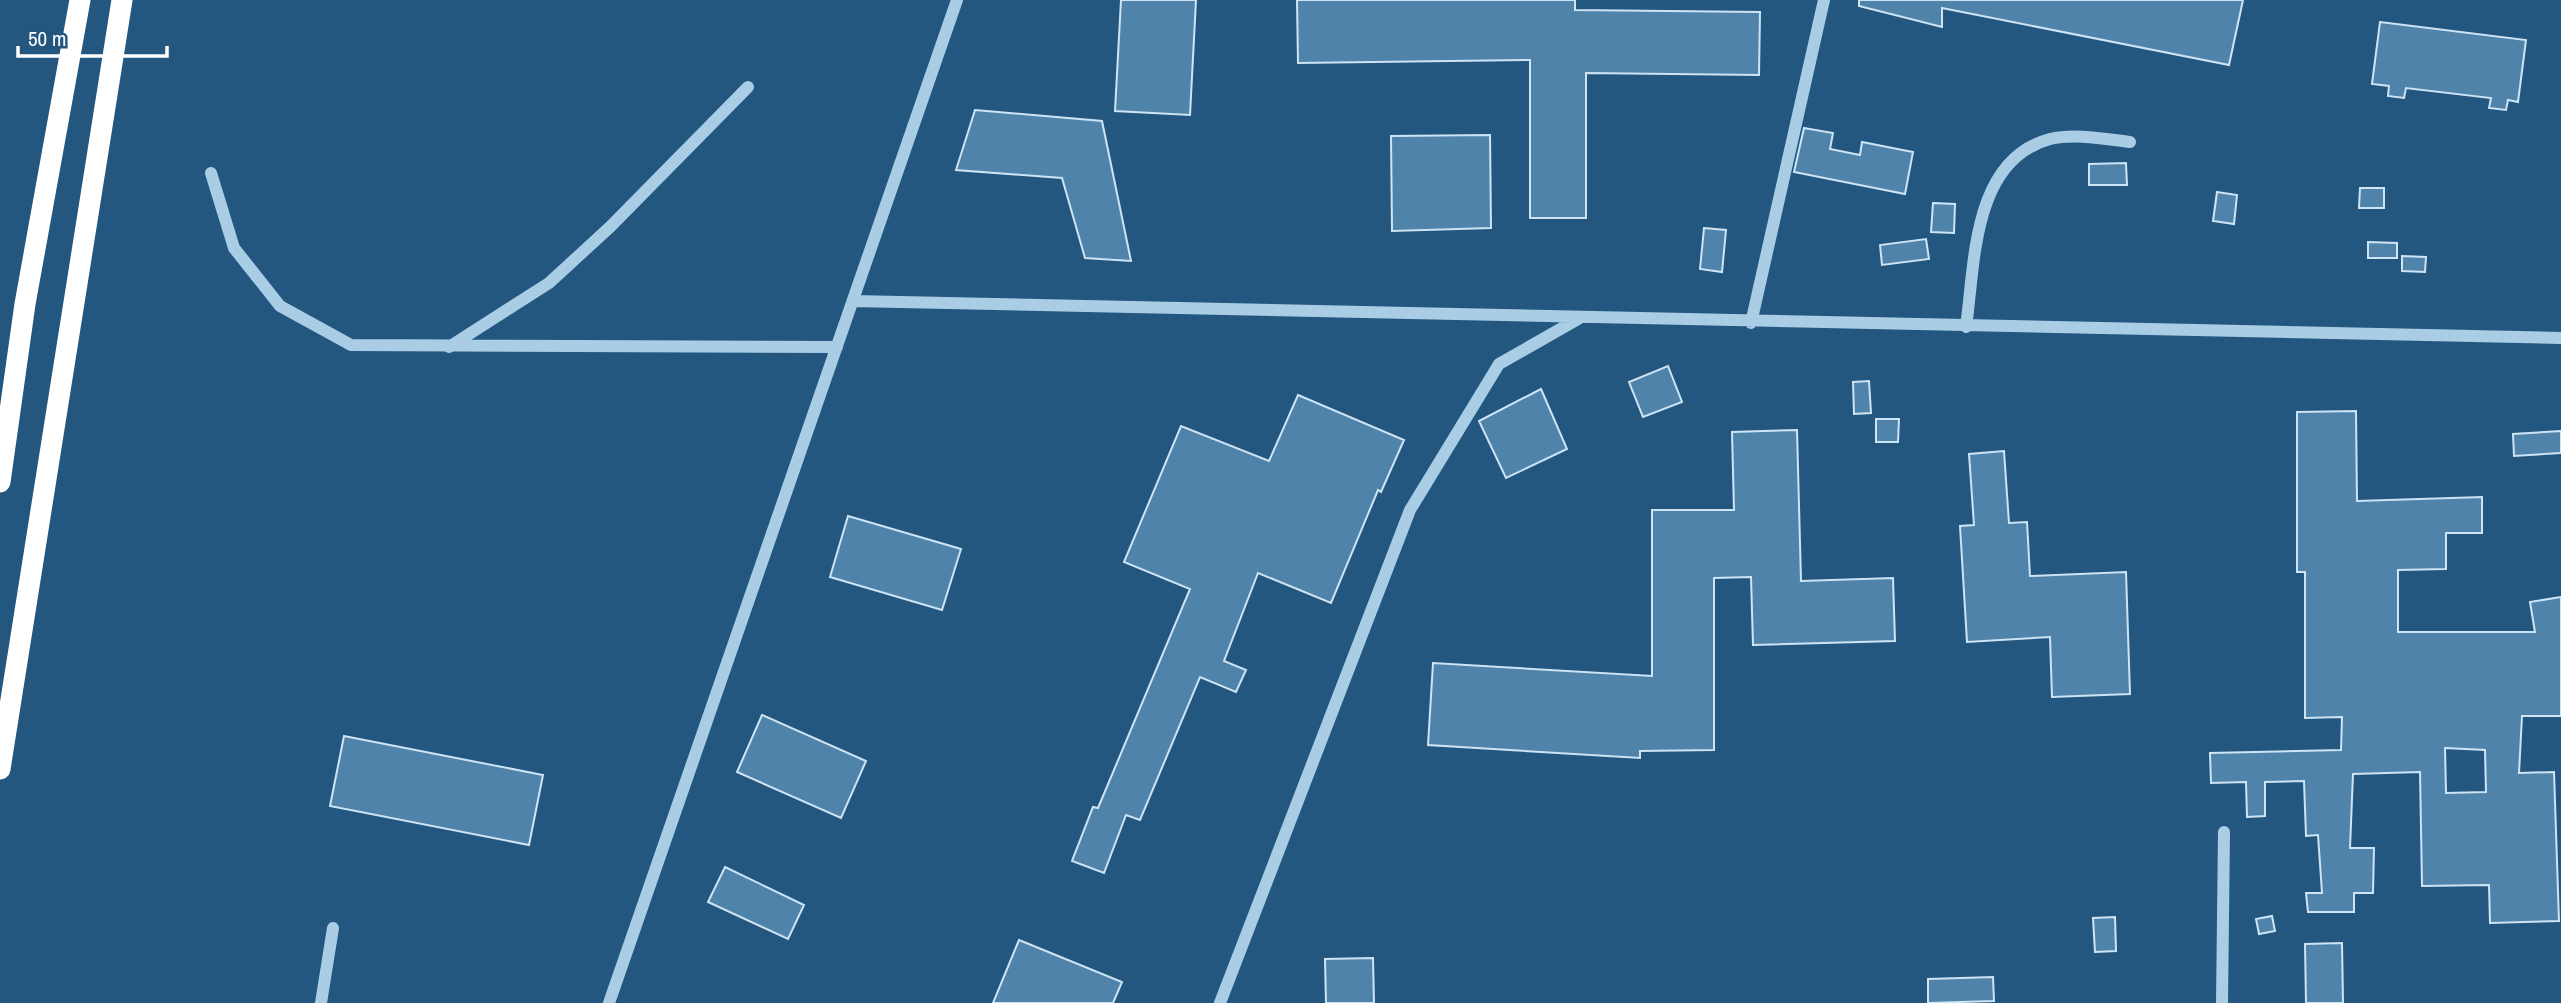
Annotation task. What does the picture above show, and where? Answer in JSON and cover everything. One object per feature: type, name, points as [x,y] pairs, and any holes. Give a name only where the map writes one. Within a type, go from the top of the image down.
[{"type":"highway","points":[[0,482],[25,304],[80,0]]},
{"type":"highway","points":[[0,769],[122,0]]},
{"type":"street","points":[[609,1003],[957,0]]},
{"type":"street","points":[[1751,323],[1824,0]]},
{"type":"street","points":[[448,347],[549,282],[610,227],[748,87]]},
{"type":"street","points":[[1966,327],[1981,217],[1997,177],[2020,155],[2050,139],[2087,137],[2130,142]]},
{"type":"street","points":[[211,173],[234,248],[280,306],[351,345],[837,347]]},
{"type":"street","points":[[853,301],[1751,323],[2561,338]]},
{"type":"street","points":[[1220,1003],[1410,510],[1499,364],[1578,319]]},
{"type":"street","points":[[2222,1003],[2224,832]]},
{"type":"street","points":[[321,1003],[333,928]]},
{"type":"building","points":[[1121,0],[1196,0],[1190,115],[1115,111]]},
{"type":"building","points":[[1297,0],[1575,0],[1575,10],[1760,12],[1759,75],[1586,73],[1586,218],[1530,218],[1530,60],[1298,63]]},
{"type":"building","points":[[1859,0],[2243,0],[2229,65],[1942,8],[1942,27],[1859,6]]},
{"type":"building","points":[[2380,22],[2526,40],[2518,102],[2508,100],[2506,110],[2489,108],[2491,98],[2406,88],[2404,98],[2388,96],[2389,86],[2372,84]]},
{"type":"building","points":[[975,110],[1102,121],[1131,261],[1085,258],[1062,178],[956,170]]},
{"type":"building","points":[[1804,128],[1833,133],[1830,149],[1860,155],[1862,142],[1913,152],[1905,194],[1794,172]]},
{"type":"building","points":[[1490,135],[1491,228],[1392,231],[1391,136]]},
{"type":"building","points":[[2126,163],[2127,185],[2089,185],[2089,164]]},
{"type":"building","points":[[2360,188],[2384,188],[2384,208],[2359,208]]},
{"type":"building","points":[[2217,192],[2237,195],[2234,224],[2213,221]]},
{"type":"building","points":[[1933,203],[1955,204],[1954,233],[1931,232]]},
{"type":"building","points":[[1704,228],[1726,230],[1722,272],[1700,269]]},
{"type":"building","points":[[1926,239],[1929,259],[1882,265],[1880,245]]},
{"type":"building","points":[[2368,242],[2397,243],[2397,258],[2368,258]]},
{"type":"building","points":[[2402,256],[2426,257],[2425,272],[2402,271]]},
{"type":"building","points":[[1668,366],[1682,402],[1643,417],[1629,382]]},
{"type":"building","points":[[1869,381],[1871,413],[1854,414],[1853,382]]},
{"type":"building","points":[[1541,389],[1567,449],[1506,478],[1479,421]]},
{"type":"building","points":[[1298,395],[1404,440],[1381,492],[1378,490],[1331,603],[1258,573],[1224,661],[1246,670],[1236,692],[1200,677],[1140,820],[1126,815],[1104,873],[1072,861],[1093,807],[1098,808],[1190,589],[1124,562],[1181,426],[1269,461]]},
{"type":"building","points":[[2356,411],[2357,501],[2482,497],[2482,533],[2446,533],[2446,569],[2398,570],[2398,632],[2535,632],[2530,602],[2561,597],[2561,716],[2522,716],[2519,773],[2554,772],[2559,921],[2490,923],[2489,885],[2422,886],[2420,772],[2353,774],[2350,848],[2374,848],[2373,893],[2354,893],[2354,912],[2308,912],[2306,893],[2322,893],[2318,835],[2306,836],[2304,781],[2265,782],[2265,816],[2247,817],[2246,782],[2211,783],[2210,753],[2341,750],[2342,717],[2305,718],[2305,572],[2297,572],[2297,412]],"holes":[[[2445,748],[2485,750],[2486,792],[2446,793]]]},
{"type":"building","points":[[1876,419],[1899,419],[1898,442],[1876,442]]},
{"type":"building","points":[[1797,430],[1801,581],[1893,578],[1895,641],[1753,645],[1751,577],[1714,578],[1714,750],[1640,751],[1640,758],[1428,745],[1433,663],[1652,676],[1652,510],[1734,510],[1732,432]]},
{"type":"building","points":[[2561,431],[2561,453],[2514,456],[2513,434]]},
{"type":"building","points":[[2004,451],[2009,523],[2027,522],[2030,576],[2126,572],[2130,694],[2052,697],[2050,637],[1967,642],[1960,526],[1974,525],[1969,454]]},
{"type":"building","points":[[848,516],[961,549],[942,610],[830,577]]},
{"type":"building","points":[[762,715],[866,761],[841,818],[737,772]]},
{"type":"building","points":[[344,736],[543,775],[529,845],[330,806]]},
{"type":"building","points":[[725,867],[804,905],[788,939],[708,902]]},
{"type":"building","points":[[2272,916],[2275,931],[2259,934],[2256,919]]},
{"type":"building","points":[[2115,917],[2116,951],[2095,952],[2093,918]]},
{"type":"building","points":[[1019,940],[1122,982],[1113,1003],[993,1003]]},
{"type":"building","points":[[2342,943],[2343,1003],[2306,1003],[2305,944]]},
{"type":"building","points":[[1373,958],[1374,1003],[1326,1003],[1325,959]]},
{"type":"building","points":[[1993,977],[1994,1001],[1928,1003],[1928,979]]}]
